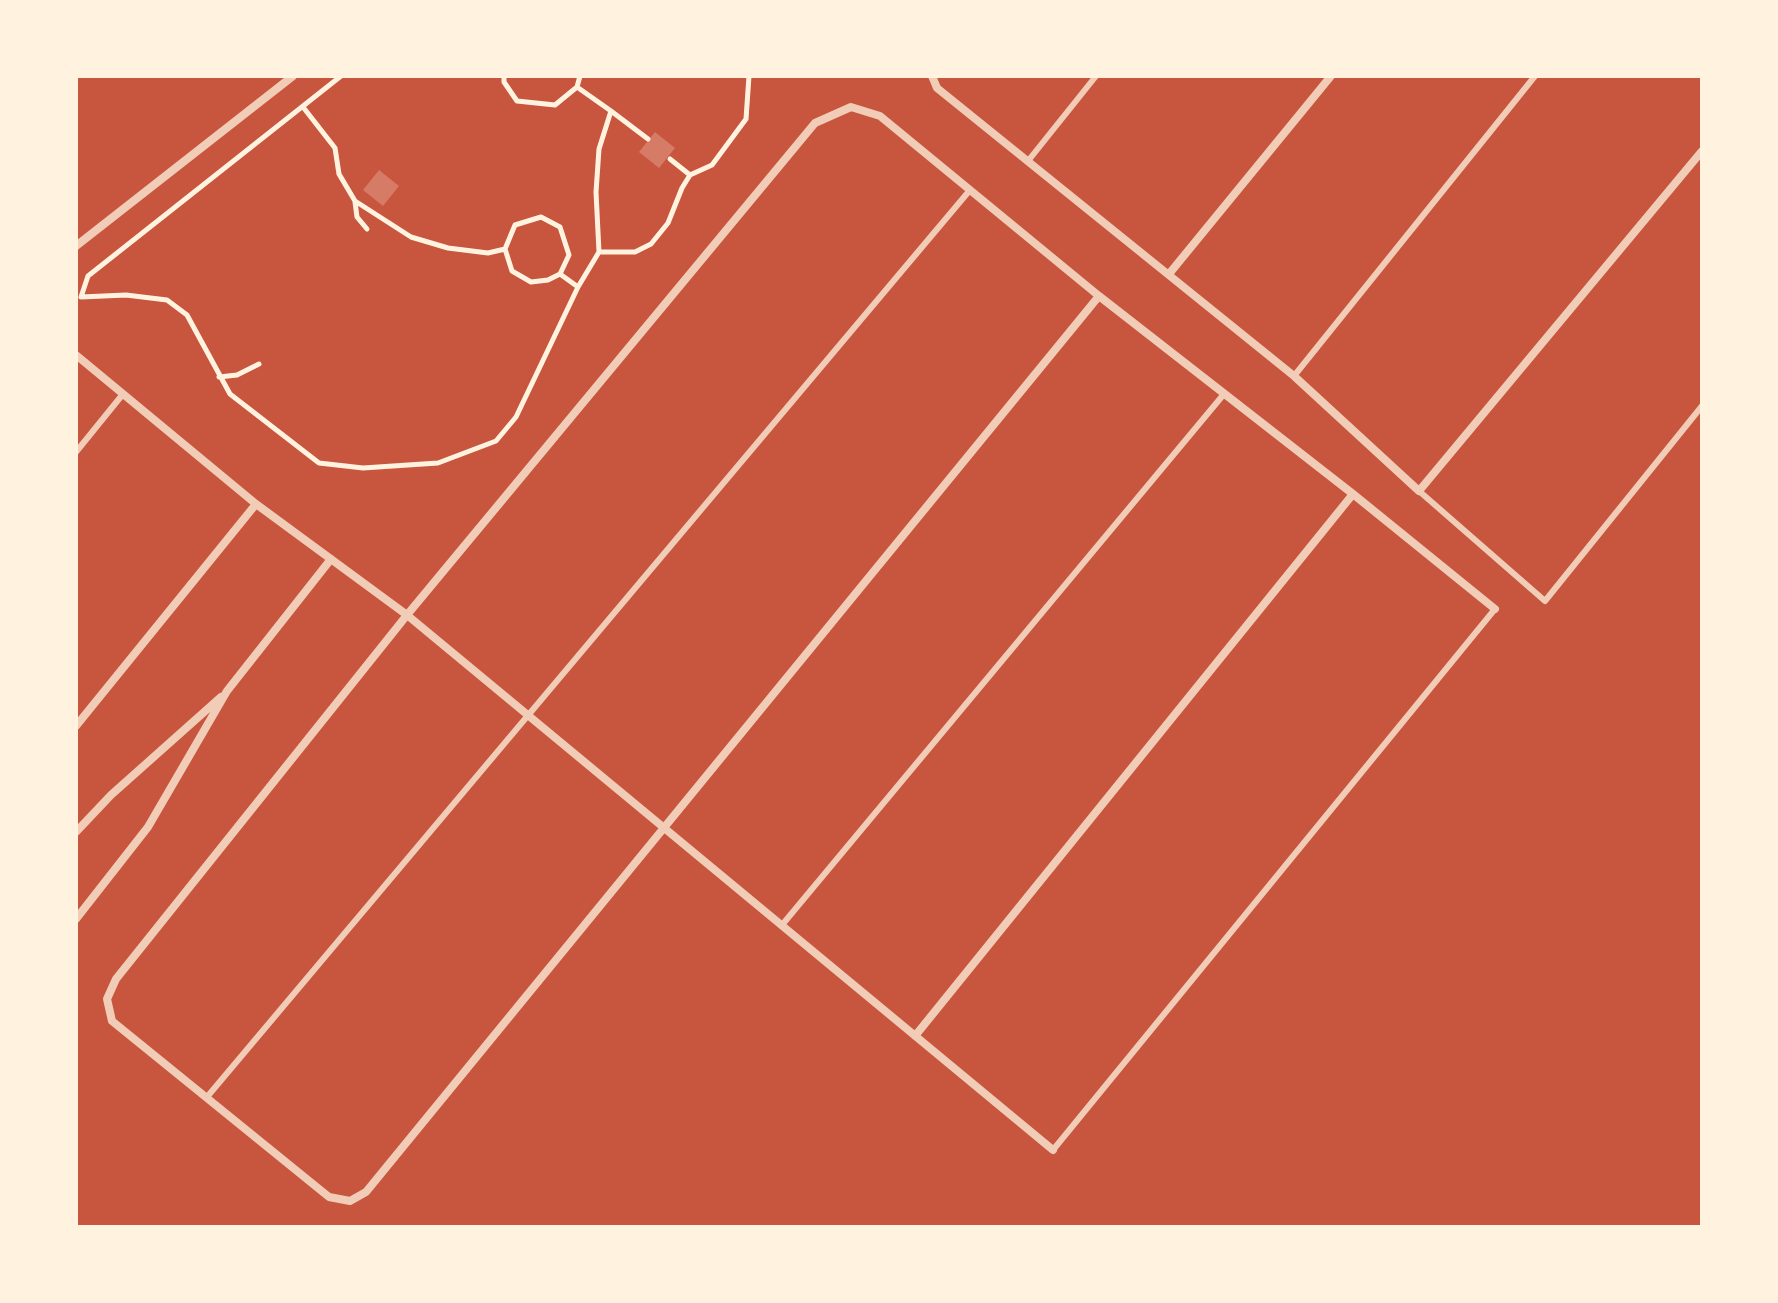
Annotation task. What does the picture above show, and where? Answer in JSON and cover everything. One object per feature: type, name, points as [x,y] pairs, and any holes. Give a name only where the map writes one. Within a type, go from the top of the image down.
[{"type":"street","points":[[76,246],[293,76]]},
{"type":"street","points":[[932,76],[937,88],[1294,376],[1419,491],[1702,151]]},
{"type":"street","points":[[1169,274],[1331,76]]},
{"type":"street","points":[[1099,296],[366,1192],[350,1201],[329,1197],[112,1021],[107,999],[116,979],[407,615],[815,123],[851,107],[880,116],[1099,296],[1495,609]]},
{"type":"street","points":[[76,355],[256,504],[407,615],[1053,1150]]},
{"type":"street","points":[[915,1036],[1353,494]]},
{"type":"street","points":[[76,726],[256,504]]},
{"type":"street","points":[[76,919],[148,827],[227,691],[331,559]]},
{"type":"street","points":[[76,832],[111,795],[227,691]]},
{"type":"lane","points":[[1028,161],[1096,76]]},
{"type":"lane","points":[[1294,376],[1535,76]]},
{"type":"lane","points":[[207,1097],[970,190]]},
{"type":"lane","points":[[76,452],[123,394]]},
{"type":"lane","points":[[782,925],[1224,394]]},
{"type":"lane","points":[[1419,491],[1545,601],[1702,406]]},
{"type":"lane","points":[[1053,1150],[1495,609]]},
{"type":"path","points":[[341,76],[88,276],[81,297],[126,295],[167,300],[187,315],[230,394],[319,463],[363,468],[438,463],[496,441],[516,417],[578,287],[599,252],[596,192],[599,149],[611,111]]},
{"type":"path","points":[[504,76],[504,82],[517,101],[555,105],[577,87],[580,76]]},
{"type":"path","points":[[599,252],[635,252],[651,244],[668,223],[690,175],[712,165],[746,119],[749,76]]},
{"type":"path","points":[[577,87],[648,139]]},
{"type":"path","points":[[303,107],[335,148],[339,174],[355,201],[357,217],[367,229]]},
{"type":"path","points":[[670,159],[690,175]]},
{"type":"path","points":[[355,201],[411,237],[474,252],[505,249]]},
{"type":"path","points":[[541,217],[560,227],[569,255],[560,274],[548,280],[531,282],[512,271],[505,249],[515,225],[541,217]]},
{"type":"path","points":[[560,274],[578,287]]},
{"type":"path","points":[[219,377],[237,375],[259,364]]},
{"type":"building","points":[[655,132],[675,148],[659,168],[639,152]]},
{"type":"building","points":[[379,170],[399,186],[383,206],[363,190]]}]
